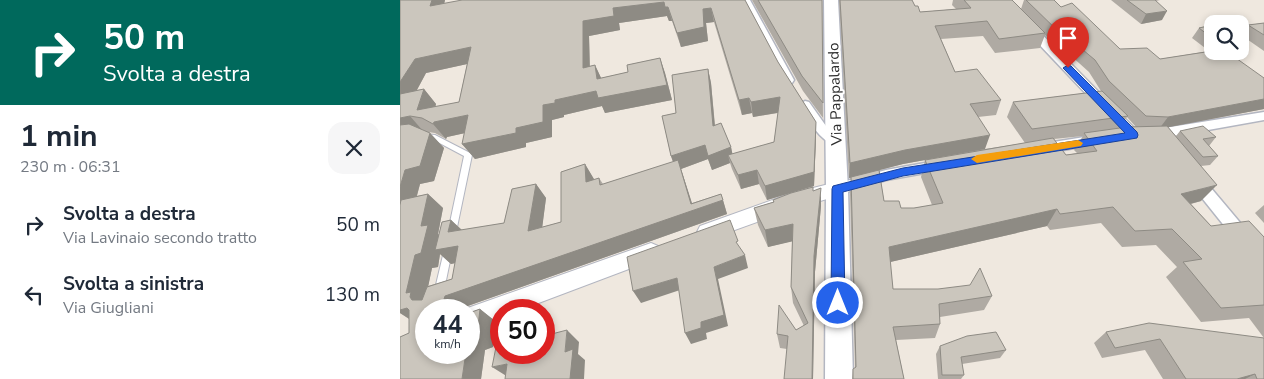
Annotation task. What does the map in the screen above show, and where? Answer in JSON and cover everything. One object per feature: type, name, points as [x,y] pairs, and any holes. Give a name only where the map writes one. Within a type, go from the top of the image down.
[{"type":"main road","name":"Via Pappalardo","points":[[831,0],[836,141],[839,379]]},
{"type":"street","points":[[745,0],[797,94],[820,129],[836,141]]},
{"type":"street","points":[[1002,0],[1133,135]]},
{"type":"street","points":[[1030,151],[1133,135],[1159,136],[1264,116]]},
{"type":"street","points":[[1159,136],[1172,151]]},
{"type":"street","points":[[480,314],[789,202],[886,175],[954,163]]},
{"type":"street","points":[[1184,166],[1264,263]]},
{"type":"lane","points":[[415,136],[432,137],[468,155],[437,299]]},
{"type":"building","points":[[400,0],[432,0],[430,6],[462,0],[745,0],[778,62],[816,122],[814,172],[765,186],[757,170],[738,175],[728,155],[774,142],[780,97],[751,102],[749,98],[739,100],[711,8],[703,9],[704,27],[677,33],[668,7],[665,7],[664,2],[613,8],[614,16],[583,21],[583,68],[595,65],[597,79],[628,72],[627,65],[660,58],[667,85],[598,98],[596,91],[555,100],[555,103],[543,105],[543,122],[516,128],[516,133],[462,144],[468,115],[434,122],[433,124],[422,118],[410,116],[400,118],[400,94],[424,89],[417,110],[459,102],[471,47],[415,59],[400,82]]},
{"type":"building","points":[[758,0],[822,0],[823,103],[802,76]]},
{"type":"building","points":[[840,0],[912,0],[915,6],[918,6],[920,12],[971,8],[964,0],[1012,0],[1045,33],[999,39],[987,21],[935,26],[955,72],[977,69],[1001,100],[970,104],[990,135],[905,150],[850,163]]},
{"type":"building","points":[[1026,0],[1054,0],[1061,7],[1072,3],[1120,49],[1147,48],[1160,59],[1204,52],[1204,60],[1239,60],[1264,78],[1264,99],[1168,117],[1146,116],[1109,81],[1095,60],[1064,34],[1061,34]]},
{"type":"building","points":[[1127,0],[1155,0],[1167,11],[1146,14]]},
{"type":"building","points":[[1264,23],[1264,35],[1249,26]]},
{"type":"building","points":[[708,69],[713,126],[721,123],[731,147],[708,156],[705,145],[671,156],[662,116],[676,113],[672,75]]},
{"type":"building","points":[[1102,91],[1128,116],[1032,129],[1013,102]]},
{"type":"building","points":[[409,124],[430,133],[420,166],[405,170],[400,187],[400,125]]},
{"type":"building","points":[[1167,126],[1217,185],[1181,194],[1211,226],[1249,221],[1264,237],[1264,305],[1221,308],[1183,262],[1202,259],[1172,229],[1135,231],[1113,207],[1060,214],[1057,209],[889,247],[893,289],[938,289],[970,285],[980,268],[992,296],[939,304],[940,324],[893,327],[904,379],[853,379],[853,369],[856,367],[851,177],[879,170],[884,201],[899,201],[901,208],[914,208],[943,203],[925,160],[1053,138],[1066,155],[1097,151],[1084,133],[1127,127]]},
{"type":"building","points":[[1203,126],[1216,137],[1203,139],[1218,156],[1203,157],[1180,131]]},
{"type":"building","points":[[678,160],[691,204],[721,194],[723,200],[445,296],[444,299],[422,299],[427,287],[452,279],[458,246],[435,250],[442,222],[451,220],[448,232],[504,223],[512,189],[536,184],[528,231],[561,222],[561,172],[585,164],[586,182],[599,178],[600,185]]},
{"type":"building","points":[[813,187],[813,191],[821,188],[814,256],[812,379],[784,379],[788,336],[777,334],[779,305],[796,330],[808,323],[791,287],[793,224],[765,230],[754,208],[774,202],[773,200],[791,193]]},
{"type":"building","points":[[428,194],[421,226],[428,225],[421,253],[415,255],[406,293],[411,292],[410,297],[412,300],[415,300],[415,364],[464,364],[462,379],[400,379],[400,337],[409,333],[409,310],[407,308],[400,310],[400,205],[401,200]]},
{"type":"building","points":[[730,220],[738,241],[736,242],[745,255],[714,267],[724,315],[701,322],[701,328],[685,333],[677,278],[633,291],[627,257]]},
{"type":"building","points":[[1149,323],[1264,338],[1264,379],[1257,379],[1255,374],[1237,379],[1186,379],[1160,339],[1115,348],[1106,332]]},
{"type":"building","points":[[567,330],[565,352],[573,349],[570,379],[505,379],[507,364],[555,364],[555,333]]},
{"type":"building","points":[[996,332],[1006,350],[961,357],[964,375],[942,375],[940,346],[967,336]]},
{"type":"building","points":[[493,364],[507,364],[492,367]]},
{"type":"slow traffic","points":[[977,159],[1078,143]]},
{"type":"route","points":[[838,303],[837,189],[886,175],[974,159],[1133,135],[1068,68]]}]
